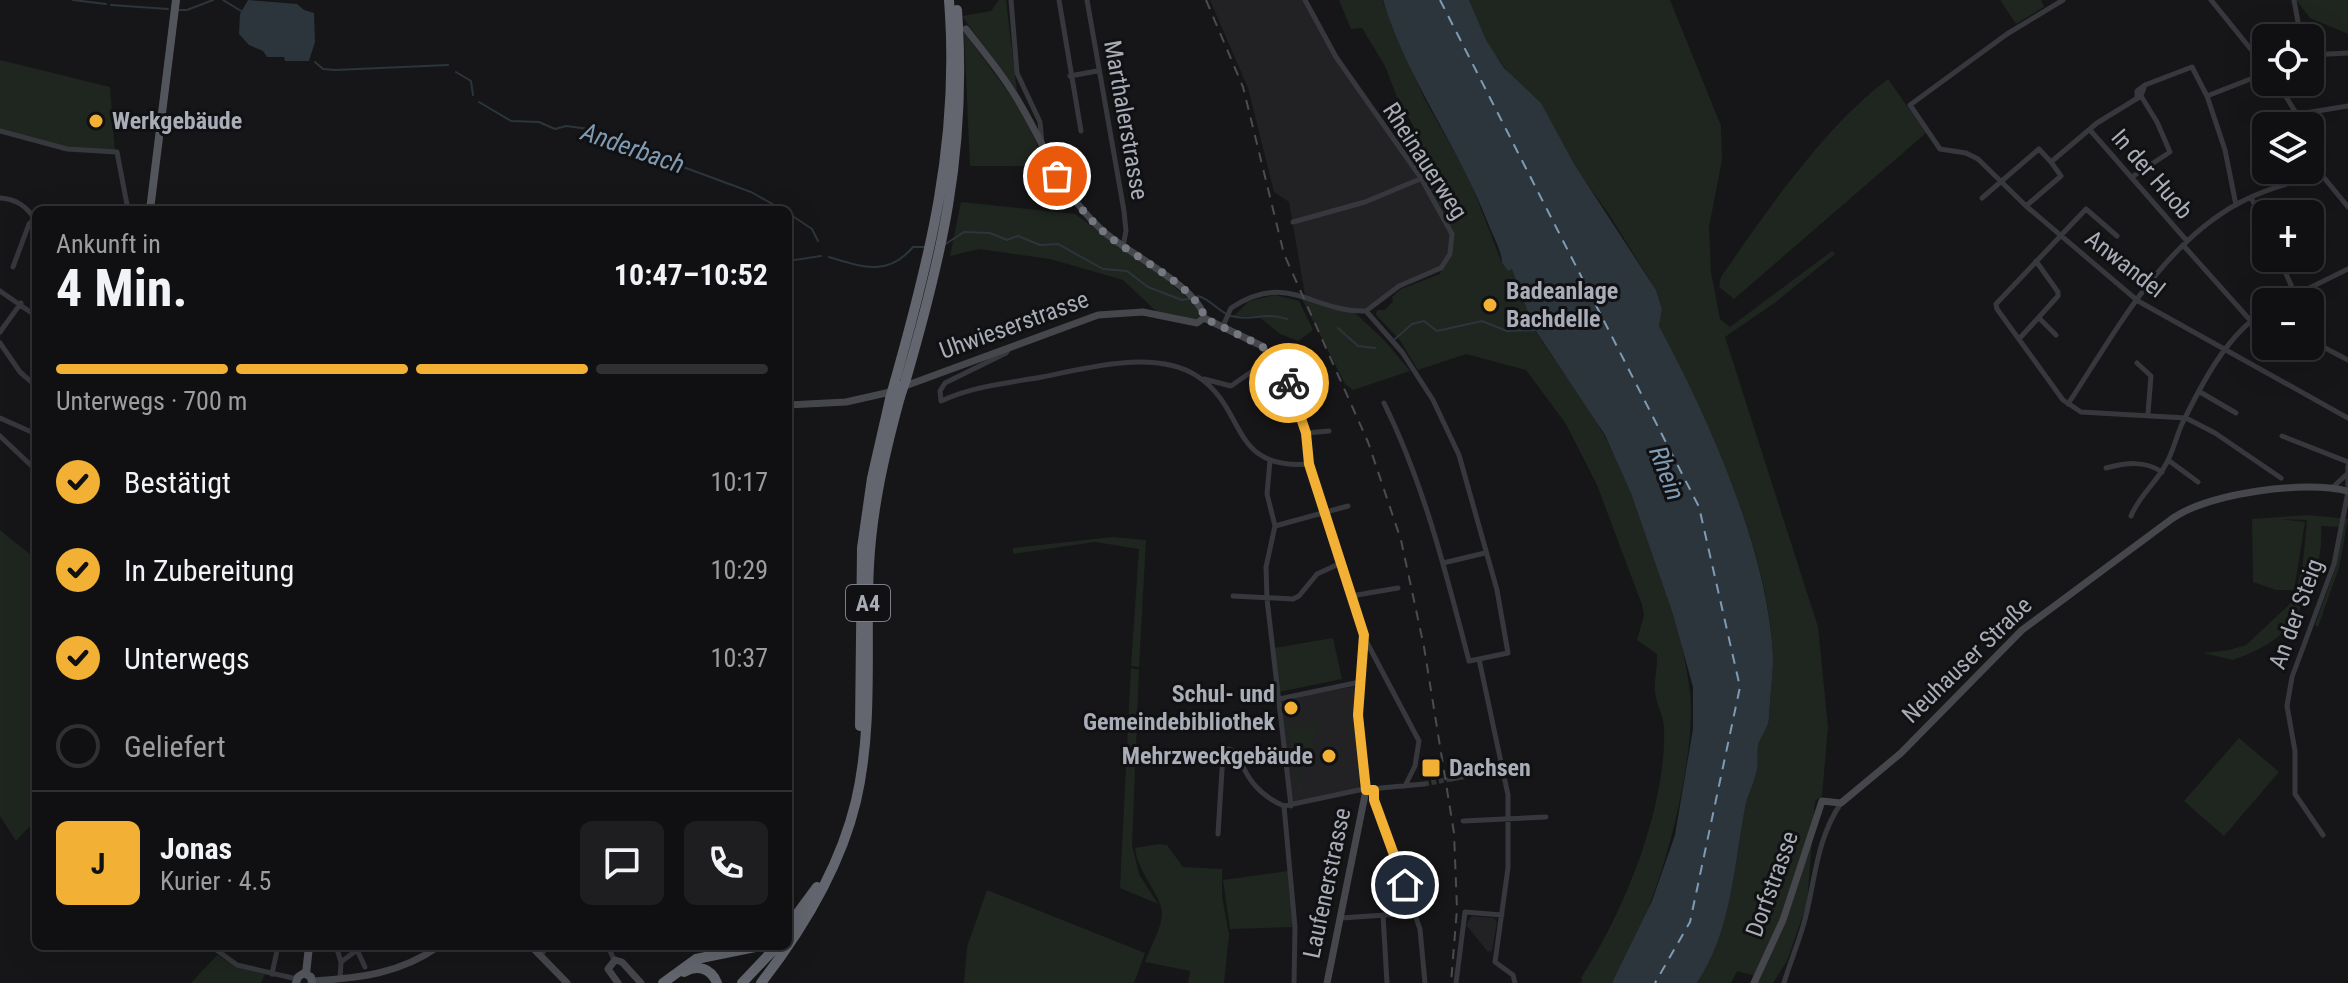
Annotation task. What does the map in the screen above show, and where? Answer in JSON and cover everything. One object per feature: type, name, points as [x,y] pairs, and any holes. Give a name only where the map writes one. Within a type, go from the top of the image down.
[{"type":"highway","name":"A4","points":[[792,926],[817,887],[841,832],[855,775],[860,735],[859,602],[863,534],[872,478],[892,397],[932,289],[959,129],[962,27],[954,8],[945,0]]},
{"type":"highway","name":"A4","points":[[900,380],[920,292],[945,208],[954,8]]},
{"type":"highway","name":"A4","points":[[792,936],[810,911],[839,853],[859,789],[867,722],[871,535],[892,397]]},
{"type":"highway","points":[[792,919],[817,887]]},
{"type":"highway","points":[[792,937],[810,911]]},
{"type":"highway","points":[[663,983],[696,959],[740,950]]},
{"type":"highway","points":[[742,983],[773,950]]},
{"type":"highway","name":"A4","points":[[750,983],[780,950]]},
{"type":"highway","points":[[761,983],[783,950]]},
{"type":"highway","points":[[672,983],[684,972],[696,967],[709,971],[717,983]]},
{"type":"main road","points":[[150,206],[176,0]]},
{"type":"main road","points":[[296,981],[310,979],[309,950]]},
{"type":"street","points":[[1011,0],[1017,73],[1040,122],[1042,148]]},
{"type":"street","points":[[1059,0],[1081,131]]},
{"type":"street","name":"Marthalerstrasse","points":[[1087,0],[1097,71],[1124,211],[1126,231],[1122,247]]},
{"type":"street","name":"Rheinauerweg","points":[[1305,0],[1354,86],[1421,178],[1449,224],[1453,244],[1450,254],[1435,273],[1399,286],[1366,311]]},
{"type":"street","name":"Anwandel","points":[[2063,0],[2007,34],[1910,105],[1940,149],[1971,155],[2060,236],[2138,301],[2348,418]]},
{"type":"street","points":[[2211,0],[2252,52]]},
{"type":"street","points":[[2294,0],[2298,24]]},
{"type":"street","points":[[962,27],[1016,97],[1042,148],[1077,204],[1122,247],[1188,292],[1200,306],[1204,318],[1224,322],[1258,343],[1272,357],[1293,390],[1306,433],[1309,464],[1364,635],[1419,741],[1415,766],[1404,787]]},
{"type":"street","points":[[2324,52],[2348,53]]},
{"type":"street","points":[[2132,177],[2170,152],[2157,122],[2137,91],[2192,67],[2207,96],[2225,150],[2236,205]]},
{"type":"street","points":[[1070,76],[1097,71]]},
{"type":"street","points":[[2207,96],[2252,76]]},
{"type":"street","points":[[2051,162],[2090,130],[2139,98]]},
{"type":"street","points":[[2311,112],[2348,106]]},
{"type":"street","name":"In der Huob","points":[[2090,130],[2250,320]]},
{"type":"street","points":[[0,131],[67,149],[117,152],[127,206]]},
{"type":"street","points":[[1982,198],[2039,149],[2061,176],[2026,206]]},
{"type":"street","points":[[1293,222],[1365,202],[1421,178]]},
{"type":"street","points":[[2324,178],[2348,207]]},
{"type":"street","points":[[2068,404],[2138,301],[2185,243],[2236,205],[2291,184]]},
{"type":"street","points":[[2343,200],[2348,194]]},
{"type":"street","points":[[0,198],[27,207],[32,214]]},
{"type":"street","points":[[2117,236],[2086,209],[2036,261],[1996,304],[2019,339],[2068,404],[2081,412],[2148,413],[2186,418],[2215,433],[2281,478]]},
{"type":"street","points":[[13,267],[32,222]]},
{"type":"street","points":[[2019,339],[2054,302],[2058,292],[2036,261]]},
{"type":"street","points":[[2308,288],[2348,269]]},
{"type":"street","points":[[0,291],[32,313]]},
{"type":"street","points":[[1224,322],[1229,309],[1255,295],[1273,292],[1305,295],[1347,311],[1366,311],[1390,338],[1435,402],[1459,455],[1501,607],[1508,653],[1469,661],[1417,476],[1395,421],[1384,403]]},
{"type":"street","points":[[0,332],[21,303]]},
{"type":"street","name":"Uhwieserstrasse","points":[[792,405],[892,397],[1011,346],[1082,319],[1114,312],[1159,314],[1197,323],[1204,318]]},
{"type":"street","points":[[2039,318],[2056,335]]},
{"type":"street","points":[[2131,516],[2162,472],[2186,418],[2224,351],[2250,320]]},
{"type":"street","points":[[0,343],[20,372],[32,382]]},
{"type":"street","points":[[1011,346],[1006,353],[945,383],[940,391],[941,401],[982,387],[1106,363],[1170,366],[1189,371],[1213,390],[1251,449],[1270,461],[1309,464]]},
{"type":"street","points":[[2324,347],[2348,360]]},
{"type":"street","points":[[1203,380],[1231,386],[1272,357]]},
{"type":"street","points":[[2137,363],[2151,376],[2148,413]]},
{"type":"street","points":[[2200,392],[2236,413]]},
{"type":"street","points":[[0,418],[32,432]]},
{"type":"street","points":[[1306,433],[1329,431]]},
{"type":"street","points":[[0,436],[32,466]]},
{"type":"street","points":[[2282,436],[2348,464]]},
{"type":"street","points":[[2168,460],[2198,482]]},
{"type":"street","points":[[1270,461],[1267,494],[1275,526],[1266,567],[1267,599],[1288,806],[1295,927],[1294,983]]},
{"type":"street","points":[[2106,468],[2134,463],[2162,472]]},
{"type":"street","name":"An der Steig","points":[[2323,835],[2295,794],[2295,751],[2287,706],[2292,677],[2329,582],[2348,489],[2348,464]]},
{"type":"street","points":[[2332,488],[2347,474]]},
{"type":"street","name":"Neuhauser Straße","points":[[1784,983],[1807,914],[1823,836],[1844,801],[1901,753],[2022,630],[2198,504],[2242,493],[2348,489]]},
{"type":"street","points":[[1275,526],[1348,506]]},
{"type":"street","points":[[1443,563],[1485,553]]},
{"type":"street","points":[[1233,596],[1296,598],[1317,574],[1341,563]]},
{"type":"street","points":[[1351,596],[1398,588]]},
{"type":"street","points":[[1364,635],[1358,727],[1370,790],[1422,937],[1425,983]]},
{"type":"street","points":[[1479,659],[1501,770],[1505,774],[1509,818],[1508,868],[1495,962],[1515,981]]},
{"type":"street","points":[[1279,699],[1361,682]]},
{"type":"street","points":[[1218,834],[1222,766],[1224,752],[1228,749],[1238,752],[1246,775],[1259,790],[1288,806],[1370,790],[1424,784]]},
{"type":"street","points":[[1451,779],[1501,770]]},
{"type":"street","name":"Laufenerstrasse","points":[[1327,983],[1364,799],[1370,790]]},
{"type":"street","points":[[1364,799],[1374,800]]},
{"type":"street","name":"Dorfstrasse","points":[[1754,983],[1783,920],[1820,803],[1826,800],[1844,801]]},
{"type":"street","points":[[1463,821],[1546,817]]},
{"type":"street","points":[[1456,983],[1465,912],[1502,915]]},
{"type":"street","points":[[1339,918],[1415,913]]},
{"type":"street","points":[[1383,915],[1387,983]]},
{"type":"street","points":[[216,950],[230,962],[296,981]]},
{"type":"street","points":[[272,974],[277,950]]},
{"type":"street","points":[[337,950],[341,980]]},
{"type":"street","points":[[341,962],[355,950]]},
{"type":"street","points":[[358,950],[365,967]]},
{"type":"street","points":[[310,979],[341,980],[396,969],[432,950]]},
{"type":"street","points":[[535,950],[567,983]]},
{"type":"street","points":[[541,955],[544,950]]},
{"type":"street","points":[[610,950],[614,960]]},
{"type":"street","points":[[614,960],[608,969],[618,983]]},
{"type":"street","points":[[614,960],[622,962],[641,983]]},
{"type":"shaded area","points":[[999,0],[1006,0],[1017,92],[962,16],[991,11]]},
{"type":"shaded area","points":[[1210,0],[1305,0],[1320,30],[1449,224],[1453,244],[1441,268],[1406,282],[1366,311],[1354,312],[1305,295],[1289,202],[1274,192],[1248,88]]},
{"type":"shaded area","points":[[1339,0],[1382,0],[1424,98],[1469,178],[1502,263],[1508,271],[1512,268],[1534,328],[1588,408],[1617,461],[1646,531],[1672,611],[1689,683],[1691,711],[1684,777],[1656,888],[1628,955],[1612,983],[1578,983],[1583,981],[1581,978],[1627,891],[1640,858],[1658,791],[1664,727],[1655,691],[1657,654],[1637,640],[1644,615],[1642,605],[1597,485],[1566,424],[1526,370],[1466,354],[1418,370],[1399,339],[1376,315],[1377,310],[1385,310],[1401,289],[1440,274],[1452,234],[1421,178],[1424,153],[1419,136],[1397,97],[1385,66],[1362,28],[1351,29]]},
{"type":"shaded area","points":[[1469,0],[1670,0],[1721,126],[1722,160],[1709,227],[1711,272],[1720,319],[1730,327],[1832,251],[1835,254],[1776,302],[1725,337],[1818,627],[1828,727],[1822,796],[1815,801],[1807,904],[1787,961],[1773,983],[1756,983],[1759,977],[1737,971],[1731,983],[1697,983],[1709,963],[1725,919],[1746,803],[1756,775],[1758,744],[1769,721],[1773,656],[1769,614],[1748,529],[1716,444],[1659,326],[1662,309],[1656,290],[1610,216],[1485,40]]},
{"type":"shaded area","points":[[2000,0],[2041,0],[2044,7],[2016,24]]},
{"type":"shaded area","points":[[2296,0],[2348,0],[2348,34],[2310,18]]},
{"type":"shaded area","points":[[964,32],[1020,108],[1047,166],[970,166]]},
{"type":"shaded area","points":[[0,60],[110,87],[115,152],[86,152],[0,131]]},
{"type":"shaded area","points":[[1888,79],[1926,133],[1734,299],[1719,287],[1721,277],[1738,252],[1819,146],[1841,121]]},
{"type":"shaded area","points":[[961,202],[1075,214],[1164,278],[1200,309],[1201,317],[1196,320],[1157,312],[1123,280],[1050,259],[979,249],[950,256]]},
{"type":"shaded area","points":[[1275,295],[1299,301],[1313,330],[1298,341],[1280,334],[1258,316],[1234,316],[1249,301]]},
{"type":"shaded area","points":[[1300,295],[1354,312],[1385,341],[1410,371],[1353,390],[1345,384]]},
{"type":"shaded area","points":[[2308,515],[2348,519],[2339,568],[2318,627],[2315,625],[2335,569],[2343,527],[2321,526],[2320,554],[2312,583],[2299,610],[2278,637],[2260,649],[2233,660],[2203,653],[2246,645],[2294,600],[2303,563],[2307,520],[2281,519],[2305,522],[2294,590],[2276,590],[2253,582],[2252,519]]},
{"type":"shaded area","points":[[0,530],[32,556],[32,824],[16,841],[0,816]]},
{"type":"shaded area","points":[[1112,537],[1146,540],[1139,667],[1131,666],[1139,549],[1095,542],[1013,554],[1013,548]]},
{"type":"shaded area","points":[[1333,638],[1342,679],[1279,692],[1274,648]]},
{"type":"shaded area","points":[[1131,668],[1139,670],[1132,845],[1139,874],[1158,904],[1120,888]]},
{"type":"shaded area","points":[[1357,686],[1354,711],[1361,770],[1359,789],[1296,803],[1291,799],[1280,700]]},
{"type":"shaded area","points":[[1284,711],[1292,737],[1291,726],[1301,724],[1302,728],[1317,723],[1319,734],[1311,735],[1316,759],[1296,763],[1302,793],[1299,794]]},
{"type":"shaded area","points":[[2239,738],[2279,772],[2224,836],[2184,801]]},
{"type":"shaded area","points":[[1167,845],[1183,867],[1222,869],[1222,896],[1229,935],[1224,983],[1188,983],[1190,971],[1145,962],[1162,913],[1135,848]]},
{"type":"shaded area","points":[[1288,871],[1293,927],[1230,929],[1223,880]]},
{"type":"shaded area","points":[[987,890],[1145,953],[1134,983],[964,983],[967,947]]},
{"type":"shaded area","points":[[1472,916],[1494,918],[1497,922],[1492,951],[1488,952],[1466,925]]},
{"type":"shaded area","points":[[217,955],[236,967],[265,974],[261,983],[191,983]]},
{"type":"water","points":[[248,0],[297,4],[314,13],[315,42],[309,61],[267,57],[263,51],[249,45],[239,34],[240,14]]},
{"type":"water","name":"Rhein","points":[[1383,0],[1469,0],[1486,40],[1504,68],[1541,103],[1574,164],[1656,290],[1662,309],[1659,326],[1716,444],[1748,530],[1769,616],[1773,657],[1769,721],[1758,745],[1757,769],[1746,803],[1725,919],[1709,963],[1697,983],[1612,983],[1652,901],[1675,835],[1693,729],[1693,687],[1672,611],[1631,493],[1605,435],[1534,328],[1512,269],[1508,271],[1502,263],[1476,195],[1405,57]]},
{"type":"waterway","points":[[73,0],[106,4]]},
{"type":"waterway","points":[[179,10],[213,0]]},
{"type":"waterway","points":[[223,0],[241,11]]},
{"type":"waterway","points":[[111,5],[168,9]]},
{"type":"waterway","name":"Anderbach","points":[[315,62],[323,69],[335,70],[448,65]]},
{"type":"waterway","name":"Anderbach","points":[[456,72],[471,81],[473,95]]},
{"type":"waterway","name":"Anderbach","points":[[479,102],[511,121],[539,122],[555,129],[566,126],[589,129],[751,192],[776,206]]},
{"type":"waterway","name":"Anderbach","points":[[792,216],[812,229],[818,241]]},
{"type":"waterway","points":[[944,245],[964,232],[990,233],[1007,240],[1018,236],[1040,245],[1058,244],[1103,269],[1127,271],[1148,287],[1182,300],[1189,299]]},
{"type":"waterway","points":[[829,257],[863,266],[884,266],[894,263],[913,247],[926,247]]},
{"type":"waterway","points":[[792,260],[821,256]]},
{"type":"waterway","points":[[1198,296],[1231,316],[1287,319]]},
{"type":"waterway","points":[[1395,339],[1412,324],[1424,321],[1437,331],[1482,321],[1507,331],[1536,330]]},
{"type":"waterway","points":[[1338,328],[1358,346],[1375,348]]},
{"type":"ferry route","points":[[1440,0],[1699,507],[1740,687],[1690,922],[1655,983]]},
{"type":"tunnel","points":[[1424,784],[1451,779]]},
{"type":"railway","points":[[1206,0],[1243,87],[1284,254],[1368,442],[1401,540],[1424,647],[1454,833],[1457,909],[1451,983]]},
{"type":"way so far","points":[[1057,176],[1077,204],[1104,232],[1188,292],[1200,306],[1204,318],[1262,346],[1289,383]]},
{"type":"place","name":"Werkgebäude","points":[[96,121]]},
{"type":"place","name":"Badeanlage Bachdelle","points":[[1490,305]]},
{"type":"place","name":"Schul- und Gemeindebibliothek","points":[[1291,708]]},
{"type":"place","name":"Mehrzweckgebäude","points":[[1329,756]]},
{"type":"place","name":"Dachsen","points":[[1431,768]]},
{"type":"route","points":[[1289,383],[1306,433],[1309,464],[1364,635],[1358,727],[1366,790],[1374,790],[1374,800],[1405,885]]}]
